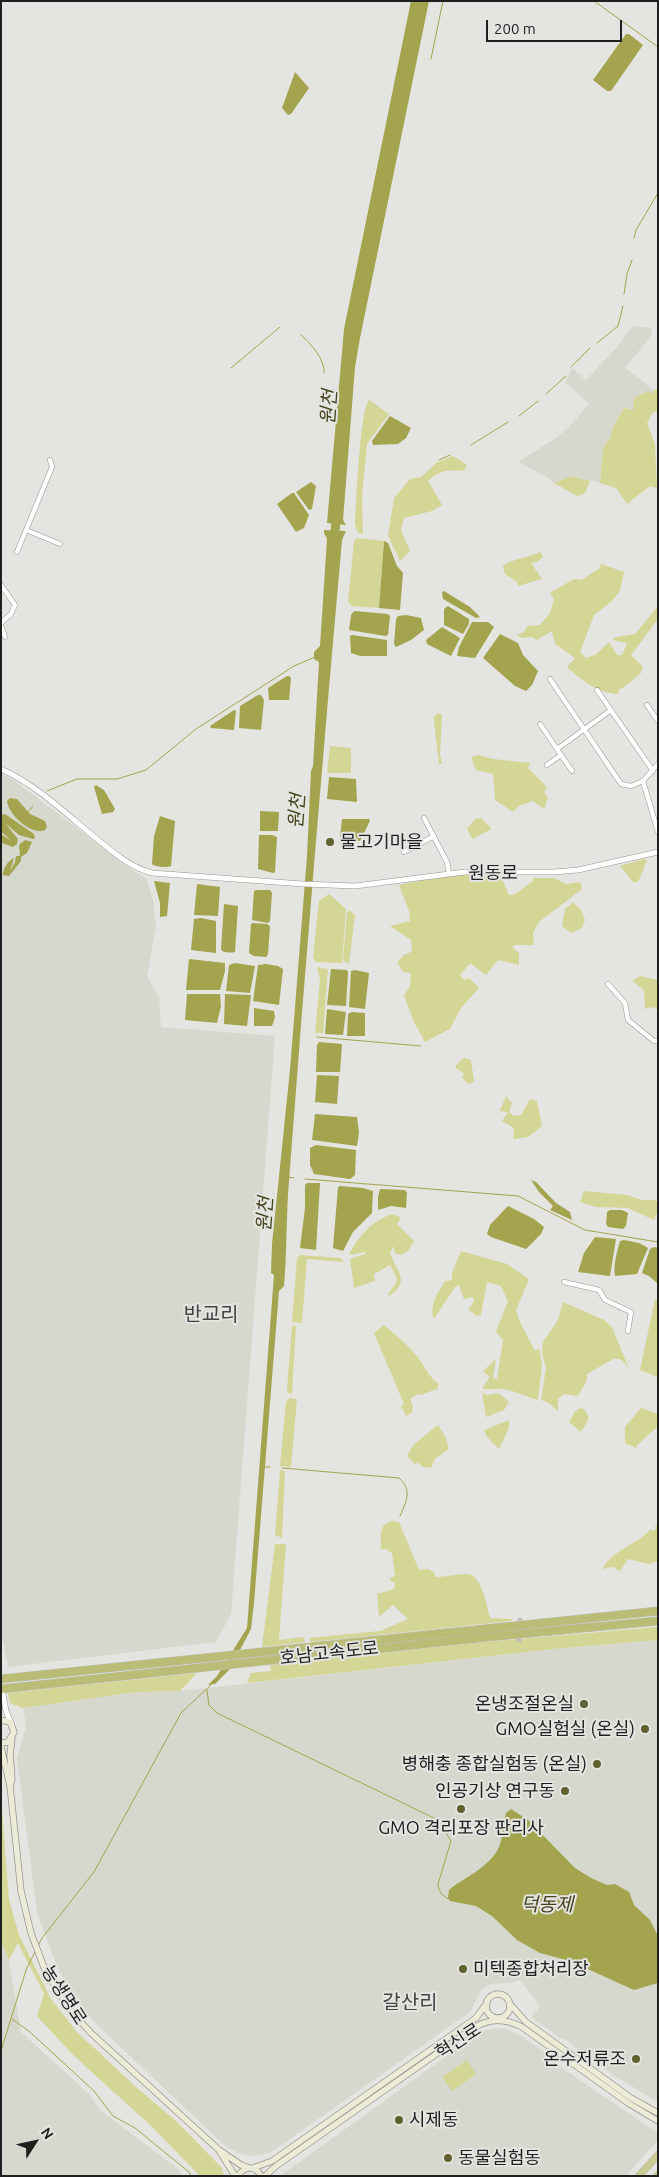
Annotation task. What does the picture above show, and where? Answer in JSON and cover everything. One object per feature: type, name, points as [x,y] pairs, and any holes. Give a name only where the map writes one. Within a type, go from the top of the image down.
[{"type":"highway","name":"호남고속도로","points":[[1,1679],[658,1611]]},
{"type":"highway","name":"호남고속도로","points":[[2,1691],[478,1638],[658,1621]]},
{"type":"highway","points":[[639,2176],[658,2154]]},
{"type":"main road","points":[[1,1720],[6,1720],[12,1725]]},
{"type":"main road","name":"농생명로","points":[[10,1786],[12,1778],[10,1755],[14,1732],[12,1725]]},
{"type":"main road","points":[[1,1743],[8,1742],[12,1738]]},
{"type":"main road","name":"농생명로","points":[[1,1747],[10,1786],[21,1891],[31,1933],[45,1970],[70,2010],[91,2034],[219,2150],[241,2165],[251,2168],[263,2176]]},
{"type":"main road","name":"혁신로","points":[[251,2168],[272,2161],[476,2018],[490,1998],[497,1995],[505,1996],[510,2004],[508,2013],[499,2019],[479,2024],[263,2176]]},
{"type":"main road","name":"혁신로","points":[[487,2003],[488,2012],[499,2019],[522,2028],[612,2092],[658,2121]]},
{"type":"main road","points":[[510,2004],[526,2022],[631,2098],[658,2113]]},
{"type":"main road","name":"농생명로","points":[[219,2150],[236,2176],[243,2169],[251,2168]]},
{"type":"street","points":[[17,552],[52,467],[50,460]]},
{"type":"street","points":[[26,530],[60,544]]},
{"type":"street","points":[[1,585],[15,604],[11,614],[1,624],[5,637]]},
{"type":"street","points":[[550,679],[621,784],[631,786],[643,781],[658,764]]},
{"type":"street","points":[[597,690],[653,771]]},
{"type":"street","points":[[647,705],[658,721]]},
{"type":"street","points":[[557,749],[611,710]]},
{"type":"street","points":[[540,724],[572,771]]},
{"type":"street","points":[[547,765],[561,755]]},
{"type":"street","name":"원동로","points":[[1,768],[36,789],[123,860],[141,870],[152,873],[318,885],[376,884],[449,873],[578,870],[658,852]]},
{"type":"street","points":[[643,781],[658,832]]},
{"type":"street","points":[[424,818],[447,862],[449,873]]},
{"type":"street","points":[[404,852],[434,836]]},
{"type":"street","points":[[608,984],[625,1003],[628,1020],[654,1041],[658,1041]]},
{"type":"street","points":[[564,1282],[599,1290],[605,1300],[631,1312],[628,1331]]},
{"type":"street","points":[[2,1691],[6,1711],[12,1725]]},
{"type":"shaded area","points":[[632,326],[651,328],[652,335],[625,368],[654,390],[652,394],[633,410],[624,408],[613,427],[610,438],[603,448],[600,483],[571,476],[554,483],[547,477],[518,462],[556,438],[569,427],[589,404],[565,382],[572,368],[586,380],[618,346]]},
{"type":"shaded area","points":[[1,773],[15,781],[135,872],[146,878],[153,900],[156,926],[147,976],[159,997],[161,1027],[275,1036],[231,1614],[216,1642],[8,1667],[1,1631]]},
{"type":"shaded area","points":[[658,1640],[658,2102],[618,2078],[584,2055],[568,2041],[559,2037],[531,2017],[540,2006],[520,1980],[491,1984],[482,1989],[470,2012],[280,2146],[269,2153],[252,2156],[238,2153],[225,2146],[95,2023],[73,1995],[58,1969],[37,1913],[17,1758],[26,1726],[23,1708],[136,1692],[180,1691],[564,1648]]},
{"type":"shaded area","points":[[1,1941],[9,1960],[21,2032],[89,2094],[100,2110],[178,2169],[182,2176],[1,2176]]},
{"type":"shaded area","points":[[495,2028],[507,2029],[523,2037],[551,2057],[562,2068],[655,2131],[658,2134],[658,2140],[626,2176],[280,2176],[473,2037],[486,2030]]},
{"type":"green space","points":[[658,389],[658,411],[653,412],[647,423],[655,444],[657,488],[650,486],[627,504],[616,488],[600,483],[603,448],[610,438],[613,427],[624,408],[633,410],[634,398],[648,391],[652,394],[654,390]]},
{"type":"green space","points":[[369,400],[389,414],[367,444],[362,496],[363,534],[358,533],[355,525],[357,480],[363,420]]},
{"type":"green space","points":[[453,456],[467,465],[464,471],[444,472],[428,481],[442,505],[432,511],[404,518],[401,530],[410,551],[400,561],[388,536],[394,498],[410,479],[421,477],[436,463]]},
{"type":"green space","points":[[571,476],[590,481],[585,493],[577,496],[554,483]]},
{"type":"green space","points":[[357,538],[384,541],[379,608],[352,606],[348,602],[354,541]]},
{"type":"green space","points":[[540,552],[543,557],[537,562],[531,563],[542,579],[518,586],[517,582],[505,574],[503,566]]},
{"type":"green space","points":[[601,564],[624,572],[620,591],[611,602],[594,615],[580,652],[586,658],[595,655],[609,642],[617,655],[622,655],[627,643],[612,640],[616,637],[635,634],[658,606],[658,619],[631,655],[643,667],[641,673],[619,690],[618,694],[590,685],[567,667],[575,658],[555,644],[552,631],[537,640],[532,637],[522,638],[517,635],[525,631],[527,626],[540,625],[550,613],[554,599],[550,593],[574,579],[581,580],[600,568]]},
{"type":"green space","points":[[438,713],[442,714],[440,755],[442,764],[439,764],[434,721],[434,717]]},
{"type":"green space","points":[[330,746],[351,748],[351,773],[327,773]]},
{"type":"green space","points":[[478,755],[493,759],[530,763],[528,768],[547,787],[544,792],[548,798],[544,809],[533,801],[519,806],[513,812],[495,800],[493,774],[476,770],[471,757]]},
{"type":"green space","points":[[481,818],[492,829],[472,839],[467,829],[475,819]]},
{"type":"green space","points":[[644,859],[647,860],[638,882],[633,882],[620,866]]},
{"type":"green space","points":[[463,875],[501,877],[509,895],[514,895],[533,881],[533,878],[554,878],[566,884],[580,882],[582,889],[539,922],[533,933],[534,945],[515,945],[512,947],[519,953],[519,965],[498,960],[486,975],[470,963],[460,975],[464,980],[469,978],[479,988],[461,1008],[450,1029],[425,1042],[415,1024],[404,996],[410,986],[411,973],[403,972],[397,962],[405,954],[412,952],[411,940],[390,926],[410,921],[409,911],[399,885]]},
{"type":"green space","points":[[329,894],[346,909],[342,963],[316,962],[313,957],[319,901]]},
{"type":"green space","points":[[573,902],[581,910],[585,920],[582,928],[571,933],[562,926],[565,909]]},
{"type":"green space","points":[[349,910],[355,915],[349,964],[343,958],[347,913]]},
{"type":"green space","points":[[317,967],[328,969],[323,1033],[315,1033],[320,980]]},
{"type":"green space","points":[[640,976],[658,980],[658,1019],[657,1009],[651,1007],[645,1009],[644,990],[632,981]]},
{"type":"green space","points":[[464,1058],[471,1060],[474,1082],[469,1084],[462,1078],[464,1073],[456,1068],[456,1065]]},
{"type":"green space","points":[[506,1096],[512,1103],[509,1112],[514,1116],[521,1115],[530,1099],[537,1101],[542,1126],[528,1137],[513,1139],[514,1128],[502,1121],[508,1112],[500,1111]]},
{"type":"green space","points":[[584,1191],[627,1195],[642,1200],[655,1200],[658,1203],[658,1210],[654,1220],[628,1208],[596,1207],[580,1202]]},
{"type":"green space","points":[[393,1214],[401,1218],[397,1224],[414,1241],[403,1254],[395,1253],[393,1246],[390,1253],[399,1271],[401,1281],[399,1286],[389,1296],[388,1294],[396,1283],[397,1278],[390,1265],[374,1274],[375,1281],[354,1288],[350,1259],[366,1252],[349,1255],[352,1249],[366,1230],[379,1220]]},
{"type":"green space","points":[[461,1251],[507,1264],[529,1279],[516,1310],[535,1351],[539,1348],[542,1365],[538,1400],[507,1390],[482,1388],[490,1377],[483,1371],[496,1359],[493,1378],[497,1379],[503,1340],[496,1332],[508,1301],[501,1286],[487,1282],[481,1315],[477,1316],[468,1309],[474,1302],[473,1297],[464,1299],[459,1285],[455,1287],[434,1319],[433,1304],[445,1281],[452,1280],[452,1273]]},
{"type":"green space","points":[[300,1255],[341,1258],[344,1262],[307,1259],[302,1323],[292,1322],[297,1258]]},
{"type":"green space","points":[[655,1299],[658,1301],[658,1377],[640,1370]]},
{"type":"green space","points":[[563,1302],[604,1320],[612,1327],[629,1369],[622,1360],[615,1358],[587,1374],[587,1380],[578,1396],[564,1394],[558,1399],[558,1411],[547,1402],[541,1400],[546,1368],[542,1353],[543,1342],[558,1320]]},
{"type":"green space","points":[[292,1325],[296,1326],[292,1394],[288,1393],[287,1389]]},
{"type":"green space","points":[[384,1325],[413,1352],[429,1375],[439,1384],[437,1389],[411,1398],[412,1412],[406,1416],[401,1406],[404,1404],[374,1333]]},
{"type":"green space","points":[[482,1393],[487,1395],[498,1393],[509,1402],[504,1410],[486,1417]]},
{"type":"green space","points":[[289,1398],[297,1399],[291,1467],[280,1466],[286,1402]]},
{"type":"green space","points":[[581,1408],[585,1410],[589,1418],[581,1432],[569,1422],[575,1411]]},
{"type":"green space","points":[[641,1408],[658,1414],[658,1426],[636,1448],[625,1443],[625,1427]]},
{"type":"green space","points":[[509,1420],[509,1428],[499,1449],[487,1437],[484,1430]]},
{"type":"green space","points":[[438,1425],[446,1438],[449,1449],[435,1459],[431,1468],[423,1467],[417,1462],[416,1465],[407,1456],[413,1445]]},
{"type":"green space","points":[[280,1470],[285,1471],[282,1538],[275,1535]]},
{"type":"green space","points":[[391,1521],[399,1522],[419,1570],[428,1569],[434,1572],[435,1577],[472,1575],[477,1579],[483,1592],[490,1618],[512,1619],[511,1621],[311,1642],[309,1638],[380,1631],[408,1619],[393,1605],[379,1617],[377,1594],[394,1589],[395,1583],[390,1578],[395,1576],[392,1553],[386,1549],[381,1549],[382,1529]]},
{"type":"green space","points":[[658,1524],[658,1561],[649,1564],[628,1559],[620,1571],[612,1567],[602,1569],[619,1552],[651,1529],[653,1531],[656,1529],[655,1526]]},
{"type":"green space","points":[[275,1544],[286,1544],[279,1640],[303,1637],[305,1642],[262,1647]]},
{"type":"green space","points":[[658,1627],[658,1640],[564,1648],[247,1683],[251,1673],[271,1671],[270,1665],[484,1642]]},
{"type":"green space","points":[[197,1673],[180,1691],[136,1692],[23,1708],[10,1703],[8,1693]]},
{"type":"green space","points":[[1,1797],[9,1900],[19,1935],[51,1999],[76,2031],[136,2087],[175,2120],[222,2168],[224,2176],[200,2176],[149,2124],[72,2054],[37,2016],[44,1994],[18,1943],[9,1960],[1,1941]]},
{"type":"green space","points":[[467,2060],[476,2074],[452,2091],[442,2077]]},
{"type":"water","points":[[411,1],[429,1],[355,367],[343,520],[346,525],[327,523],[344,329]]},
{"type":"water","points":[[626,34],[629,34],[643,45],[611,91],[607,91],[593,80]]},
{"type":"water","points":[[295,72],[309,88],[291,114],[288,115],[282,108]]},
{"type":"water","points":[[390,416],[411,428],[406,438],[398,444],[373,445],[372,441]]},
{"type":"water","points":[[311,482],[316,486],[312,509],[309,510],[296,492]]},
{"type":"water","points":[[294,493],[309,515],[304,528],[296,532],[277,504]]},
{"type":"water","points":[[324,530],[346,531],[342,540],[328,700],[289,1181],[284,1286],[279,1291],[254,1603],[251,1629],[230,1669],[215,1684],[208,1685],[217,1676],[247,1628],[274,1275],[271,1273],[272,1244],[290,1070],[307,856],[319,662],[314,659],[314,652],[320,646],[327,539]]},
{"type":"water","points":[[384,541],[388,543],[397,566],[403,573],[400,610],[379,608]]},
{"type":"water","points":[[444,591],[470,607],[480,617],[476,618],[443,599],[442,592]]},
{"type":"water","points":[[448,606],[469,619],[469,624],[463,634],[444,625],[444,609]]},
{"type":"water","points":[[354,611],[388,614],[390,616],[388,635],[349,630],[351,615]]},
{"type":"water","points":[[406,615],[421,618],[424,630],[411,640],[396,647],[394,644],[396,619],[398,616]]},
{"type":"water","points":[[472,622],[488,622],[494,627],[475,658],[457,656],[459,647]]},
{"type":"water","points":[[442,627],[460,638],[451,656],[427,644],[426,640]]},
{"type":"water","points":[[500,634],[518,643],[523,655],[538,671],[532,685],[526,691],[515,686],[483,658]]},
{"type":"water","points":[[350,636],[387,640],[387,656],[360,656],[351,653]]},
{"type":"water","points":[[287,676],[291,678],[289,700],[269,700],[268,688]]},
{"type":"water","points":[[261,695],[264,700],[261,730],[239,728],[240,706]]},
{"type":"water","points":[[234,710],[236,711],[234,730],[211,728],[210,726]]},
{"type":"water","points":[[329,777],[356,779],[357,802],[327,799]]},
{"type":"water","points":[[96,785],[104,790],[115,809],[113,812],[102,814],[94,787]]},
{"type":"water","points":[[10,798],[17,799],[30,814],[45,821],[47,827],[45,830],[33,830],[21,823],[8,806],[7,801]]},
{"type":"water","points":[[260,811],[279,812],[278,831],[260,831]]},
{"type":"water","points":[[5,814],[34,834],[35,838],[19,835],[5,823],[18,839],[17,844],[13,847],[2,843],[1,834],[11,841],[1,831],[1,815]]},
{"type":"water","points":[[160,816],[175,821],[171,866],[169,867],[152,864],[154,836]]},
{"type":"water","points":[[342,819],[369,819],[370,821],[360,841],[340,837]]},
{"type":"water","points":[[259,835],[277,837],[275,872],[273,873],[258,869]]},
{"type":"water","points":[[25,840],[32,842],[27,853],[21,857],[21,861],[9,876],[3,875],[8,863],[14,858],[10,871],[16,856],[20,856],[19,845]]},
{"type":"water","points":[[154,881],[170,883],[167,916],[160,917],[160,903]]},
{"type":"water","points":[[197,884],[220,887],[218,916],[194,915]]},
{"type":"water","points":[[270,890],[272,893],[270,921],[268,923],[252,920],[254,891]]},
{"type":"water","points":[[224,904],[238,906],[235,952],[229,953],[221,949]]},
{"type":"water","points":[[201,918],[216,921],[216,953],[191,950],[194,919]]},
{"type":"water","points":[[251,924],[270,926],[268,954],[266,957],[254,956],[249,953]]},
{"type":"water","points":[[189,959],[225,963],[220,990],[186,990]]},
{"type":"water","points":[[235,963],[255,966],[250,993],[226,991],[229,965]]},
{"type":"water","points":[[266,964],[283,969],[279,1005],[253,1001],[258,965]]},
{"type":"water","points":[[331,969],[347,970],[348,972],[346,1006],[327,1005]]},
{"type":"water","points":[[351,971],[369,973],[365,1009],[349,1007]]},
{"type":"water","points":[[187,994],[220,994],[221,1006],[217,1023],[185,1020]]},
{"type":"water","points":[[225,994],[251,995],[247,1026],[224,1024]]},
{"type":"water","points":[[254,1008],[274,1011],[275,1017],[272,1026],[254,1026]]},
{"type":"water","points":[[327,1009],[346,1012],[343,1035],[325,1034]]},
{"type":"water","points":[[352,1012],[365,1013],[365,1036],[347,1036],[348,1014]]},
{"type":"water","points":[[319,1042],[342,1044],[340,1072],[316,1072],[317,1045]]},
{"type":"water","points":[[317,1075],[339,1076],[337,1104],[315,1102]]},
{"type":"water","points":[[315,1114],[357,1117],[359,1132],[357,1146],[312,1140]]},
{"type":"water","points":[[316,1145],[356,1150],[355,1175],[350,1179],[314,1174],[310,1165],[310,1148]]},
{"type":"water","points":[[531,1180],[536,1182],[556,1203],[570,1212],[572,1220],[550,1210],[553,1206],[539,1192]]},
{"type":"water","points":[[307,1183],[320,1183],[316,1250],[300,1248],[305,1208],[305,1185]]},
{"type":"water","points":[[338,1187],[373,1191],[372,1213],[353,1232],[343,1251],[333,1248]]},
{"type":"water","points":[[380,1189],[405,1190],[407,1193],[406,1208],[391,1206],[378,1210]]},
{"type":"water","points":[[508,1206],[534,1219],[544,1227],[541,1234],[526,1249],[487,1234],[490,1225]]},
{"type":"water","points":[[610,1210],[622,1210],[628,1213],[626,1226],[623,1229],[608,1227],[606,1224],[607,1212]]},
{"type":"water","points":[[595,1237],[616,1239],[610,1276],[578,1272],[584,1253]]},
{"type":"water","points":[[620,1241],[639,1243],[648,1248],[637,1274],[615,1276],[615,1263]]},
{"type":"water","points":[[658,1248],[658,1284],[642,1273],[650,1249]]},
{"type":"water","name":"덕동제","points":[[511,1809],[528,1820],[575,1868],[591,1878],[607,1885],[615,1884],[629,1892],[634,1905],[650,1920],[658,1936],[658,1983],[634,1990],[570,1961],[540,1953],[517,1940],[492,1916],[476,1906],[450,1901],[448,1897],[449,1890],[481,1868],[497,1851],[501,1842],[506,1813]]},
{"type":"waterway","points":[[431,59],[443,1]]},
{"type":"waterway","points":[[594,1],[658,47]]},
{"type":"waterway","points":[[634,238],[636,230],[658,193]]},
{"type":"waterway","points":[[624,294],[627,274],[632,260]]},
{"type":"waterway","points":[[597,343],[618,326],[623,306]]},
{"type":"waterway","points":[[231,368],[280,327]]},
{"type":"waterway","points":[[301,335],[320,357],[324,373]]},
{"type":"waterway","points":[[571,367],[590,348]]},
{"type":"waterway","points":[[546,394],[566,376]]},
{"type":"waterway","points":[[519,416],[538,401]]},
{"type":"waterway","points":[[471,445],[508,422]]},
{"type":"waterway","points":[[439,460],[450,455]]},
{"type":"waterway","name":"원천","points":[[334,541],[337,512]]},
{"type":"waterway","points":[[47,791],[77,779],[117,779],[146,770],[196,729],[294,666],[315,657]]},
{"type":"waterway","points":[[28,812],[33,806]]},
{"type":"waterway","points":[[317,1037],[421,1046]]},
{"type":"waterway","points":[[287,1177],[294,1178]]},
{"type":"waterway","points":[[305,1179],[518,1196],[585,1230],[658,1242]]},
{"type":"waterway","points":[[263,1467],[270,1467]]},
{"type":"waterway","points":[[282,1468],[399,1478],[406,1487],[407,1492],[406,1501],[400,1516]]},
{"type":"waterway","points":[[38,1946],[42,1938],[94,1872],[181,1713],[211,1685]]},
{"type":"waterway","points":[[207,1690],[209,1705],[217,1713],[438,1820],[451,1841],[438,1884],[441,1893],[449,1899]]},
{"type":"waterway","points":[[1,2051],[26,1970],[35,1952]]},
{"type":"waterway","points":[[12,2019],[30,2032],[94,2091],[113,2116],[135,2128],[189,2172],[191,2176]]},
{"type":"tunnel","points":[[519,1642],[520,1618]]},
{"type":"place","name":"물고기마을","points":[[330,842]]},
{"type":"place","name":"온냉조절온실","points":[[584,1704]]},
{"type":"place","name":"GMO실험실 (온실)","points":[[645,1729]]},
{"type":"place","name":"병해충 종합실험동 (온실)","points":[[597,1764]]},
{"type":"place","name":"인공기상 연구동","points":[[565,1791]]},
{"type":"place","name":"GMO 격리포장 판리사","points":[[461,1809]]},
{"type":"place","name":"미텍종합처리장","points":[[463,1969]]},
{"type":"place","name":"온수저류조","points":[[636,2059]]},
{"type":"place","name":"시제동","points":[[399,2120]]},
{"type":"place","name":"동물실험동","points":[[448,2158]]},
{"type":"district","name":"반교리","points":[[211,1314]]},
{"type":"district","name":"갈산리","points":[[410,2002]]}]
